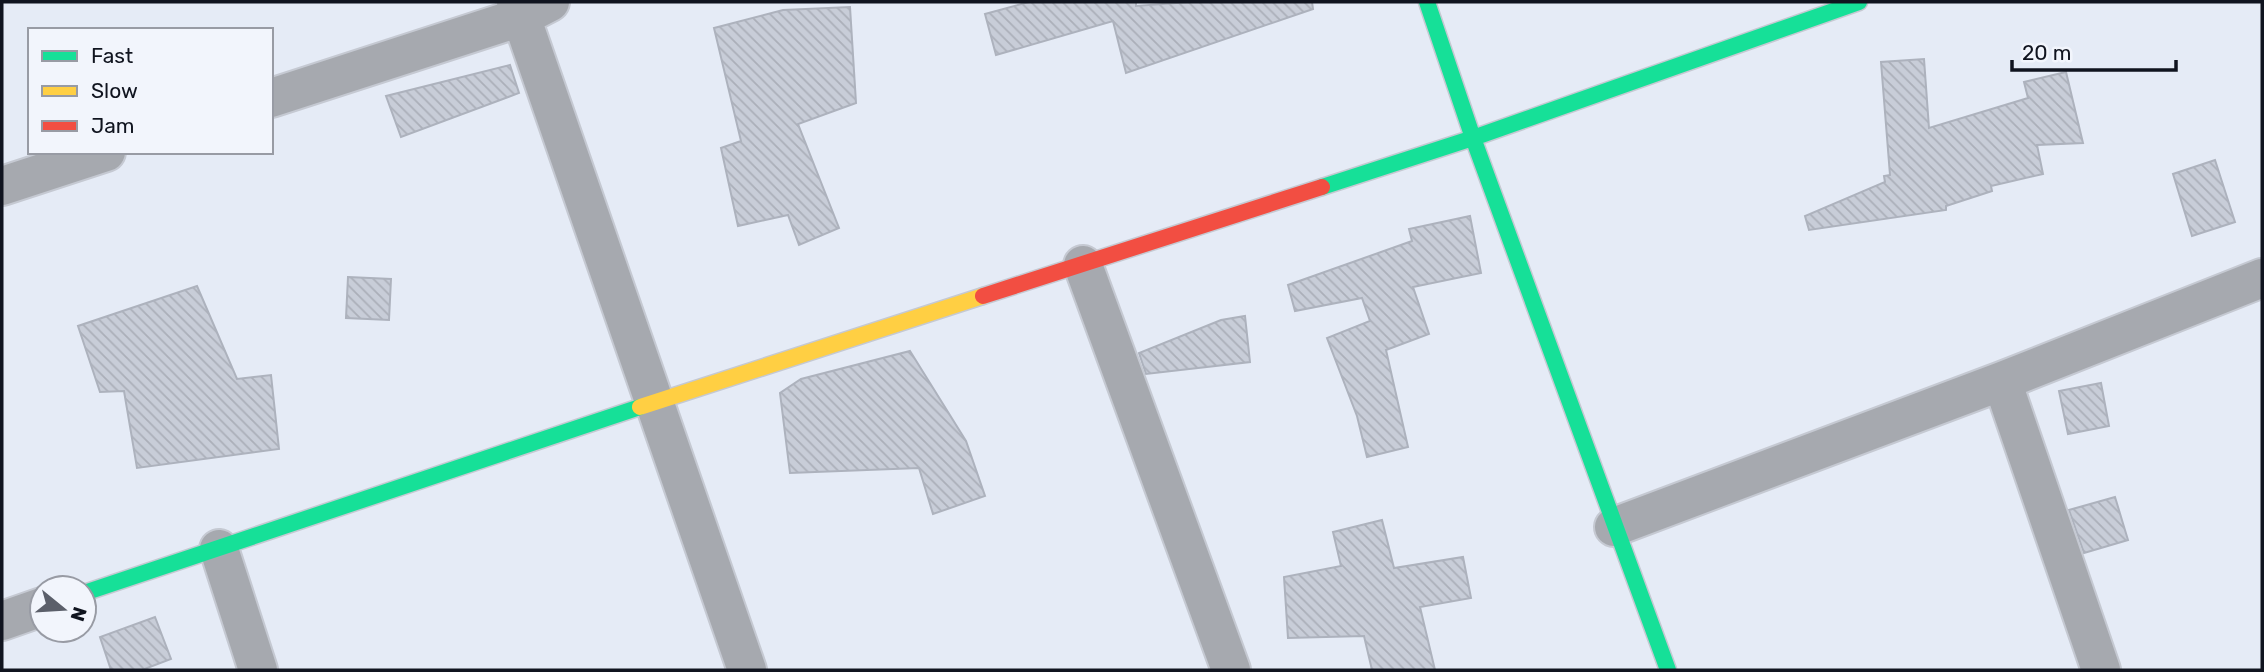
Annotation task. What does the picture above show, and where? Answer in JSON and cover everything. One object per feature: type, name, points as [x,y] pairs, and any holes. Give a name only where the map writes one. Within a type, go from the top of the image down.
[{"type":"street","points":[[1427,2],[1473,138],[1668,670]]},
{"type":"street","points":[[98,588],[654,402],[1473,138],[1859,2]]},
{"type":"street","points":[[273,97],[529,7],[654,402],[747,670]]},
{"type":"street","points":[[2,186],[100,154]]},
{"type":"street","points":[[1083,265],[1231,670]]},
{"type":"street","points":[[1614,527],[2002,381],[2262,278]]},
{"type":"street","points":[[2002,381],[2101,670]]},
{"type":"street","points":[[219,549],[258,670]]},
{"type":"street","points":[[2,621],[28,612]]},
{"type":"building","points":[[1029,2],[1136,2],[1136,6],[1190,2],[1312,2],[1313,9],[1126,73],[1113,21],[996,55],[985,14]]},
{"type":"building","points":[[850,7],[856,103],[798,124],[839,228],[799,245],[788,215],[738,226],[721,148],[741,141],[714,28],[783,10]]},
{"type":"building","points":[[1924,59],[1929,128],[2028,98],[2024,82],[2066,72],[2083,143],[2037,145],[2043,174],[1991,186],[1992,191],[1946,206],[1946,210],[1809,230],[1805,216],[1885,182],[1884,176],[1890,175],[1881,62]]},
{"type":"building","points":[[510,65],[519,93],[401,137],[386,96]]},
{"type":"building","points":[[2215,160],[2235,222],[2192,236],[2173,174]]},
{"type":"building","points":[[1470,216],[1481,273],[1413,287],[1429,334],[1386,350],[1408,447],[1367,457],[1357,416],[1327,338],[1370,321],[1362,298],[1295,311],[1288,285],[1412,241],[1409,229]]},
{"type":"building","points":[[348,277],[391,279],[389,320],[346,318]]},
{"type":"building","points":[[197,286],[237,379],[271,375],[279,449],[137,468],[124,391],[100,392],[78,326]]},
{"type":"building","points":[[1245,316],[1250,362],[1146,374],[1139,353],[1221,320]]},
{"type":"building","points":[[910,351],[966,441],[985,496],[933,514],[919,468],[790,473],[780,393],[801,379]]},
{"type":"building","points":[[2101,383],[2109,426],[2068,434],[2059,391]]},
{"type":"building","points":[[2115,497],[2128,540],[2084,553],[2069,510]]},
{"type":"building","points":[[1382,520],[1394,568],[1463,557],[1471,598],[1420,607],[1435,670],[1372,670],[1364,636],[1288,638],[1284,577],[1341,566],[1333,532]]},
{"type":"building","points":[[155,617],[171,659],[142,670],[111,670],[100,637]]},
{"type":"traffic: fast","points":[[1427,2],[1473,138],[1668,670]]},
{"type":"traffic: fast","points":[[1322,187],[1473,138],[1859,2]]},
{"type":"traffic: fast","points":[[98,588],[640,407]]},
{"type":"traffic: slow","points":[[640,407],[983,296]]},
{"type":"traffic: jam","points":[[983,296],[1322,187]]}]
